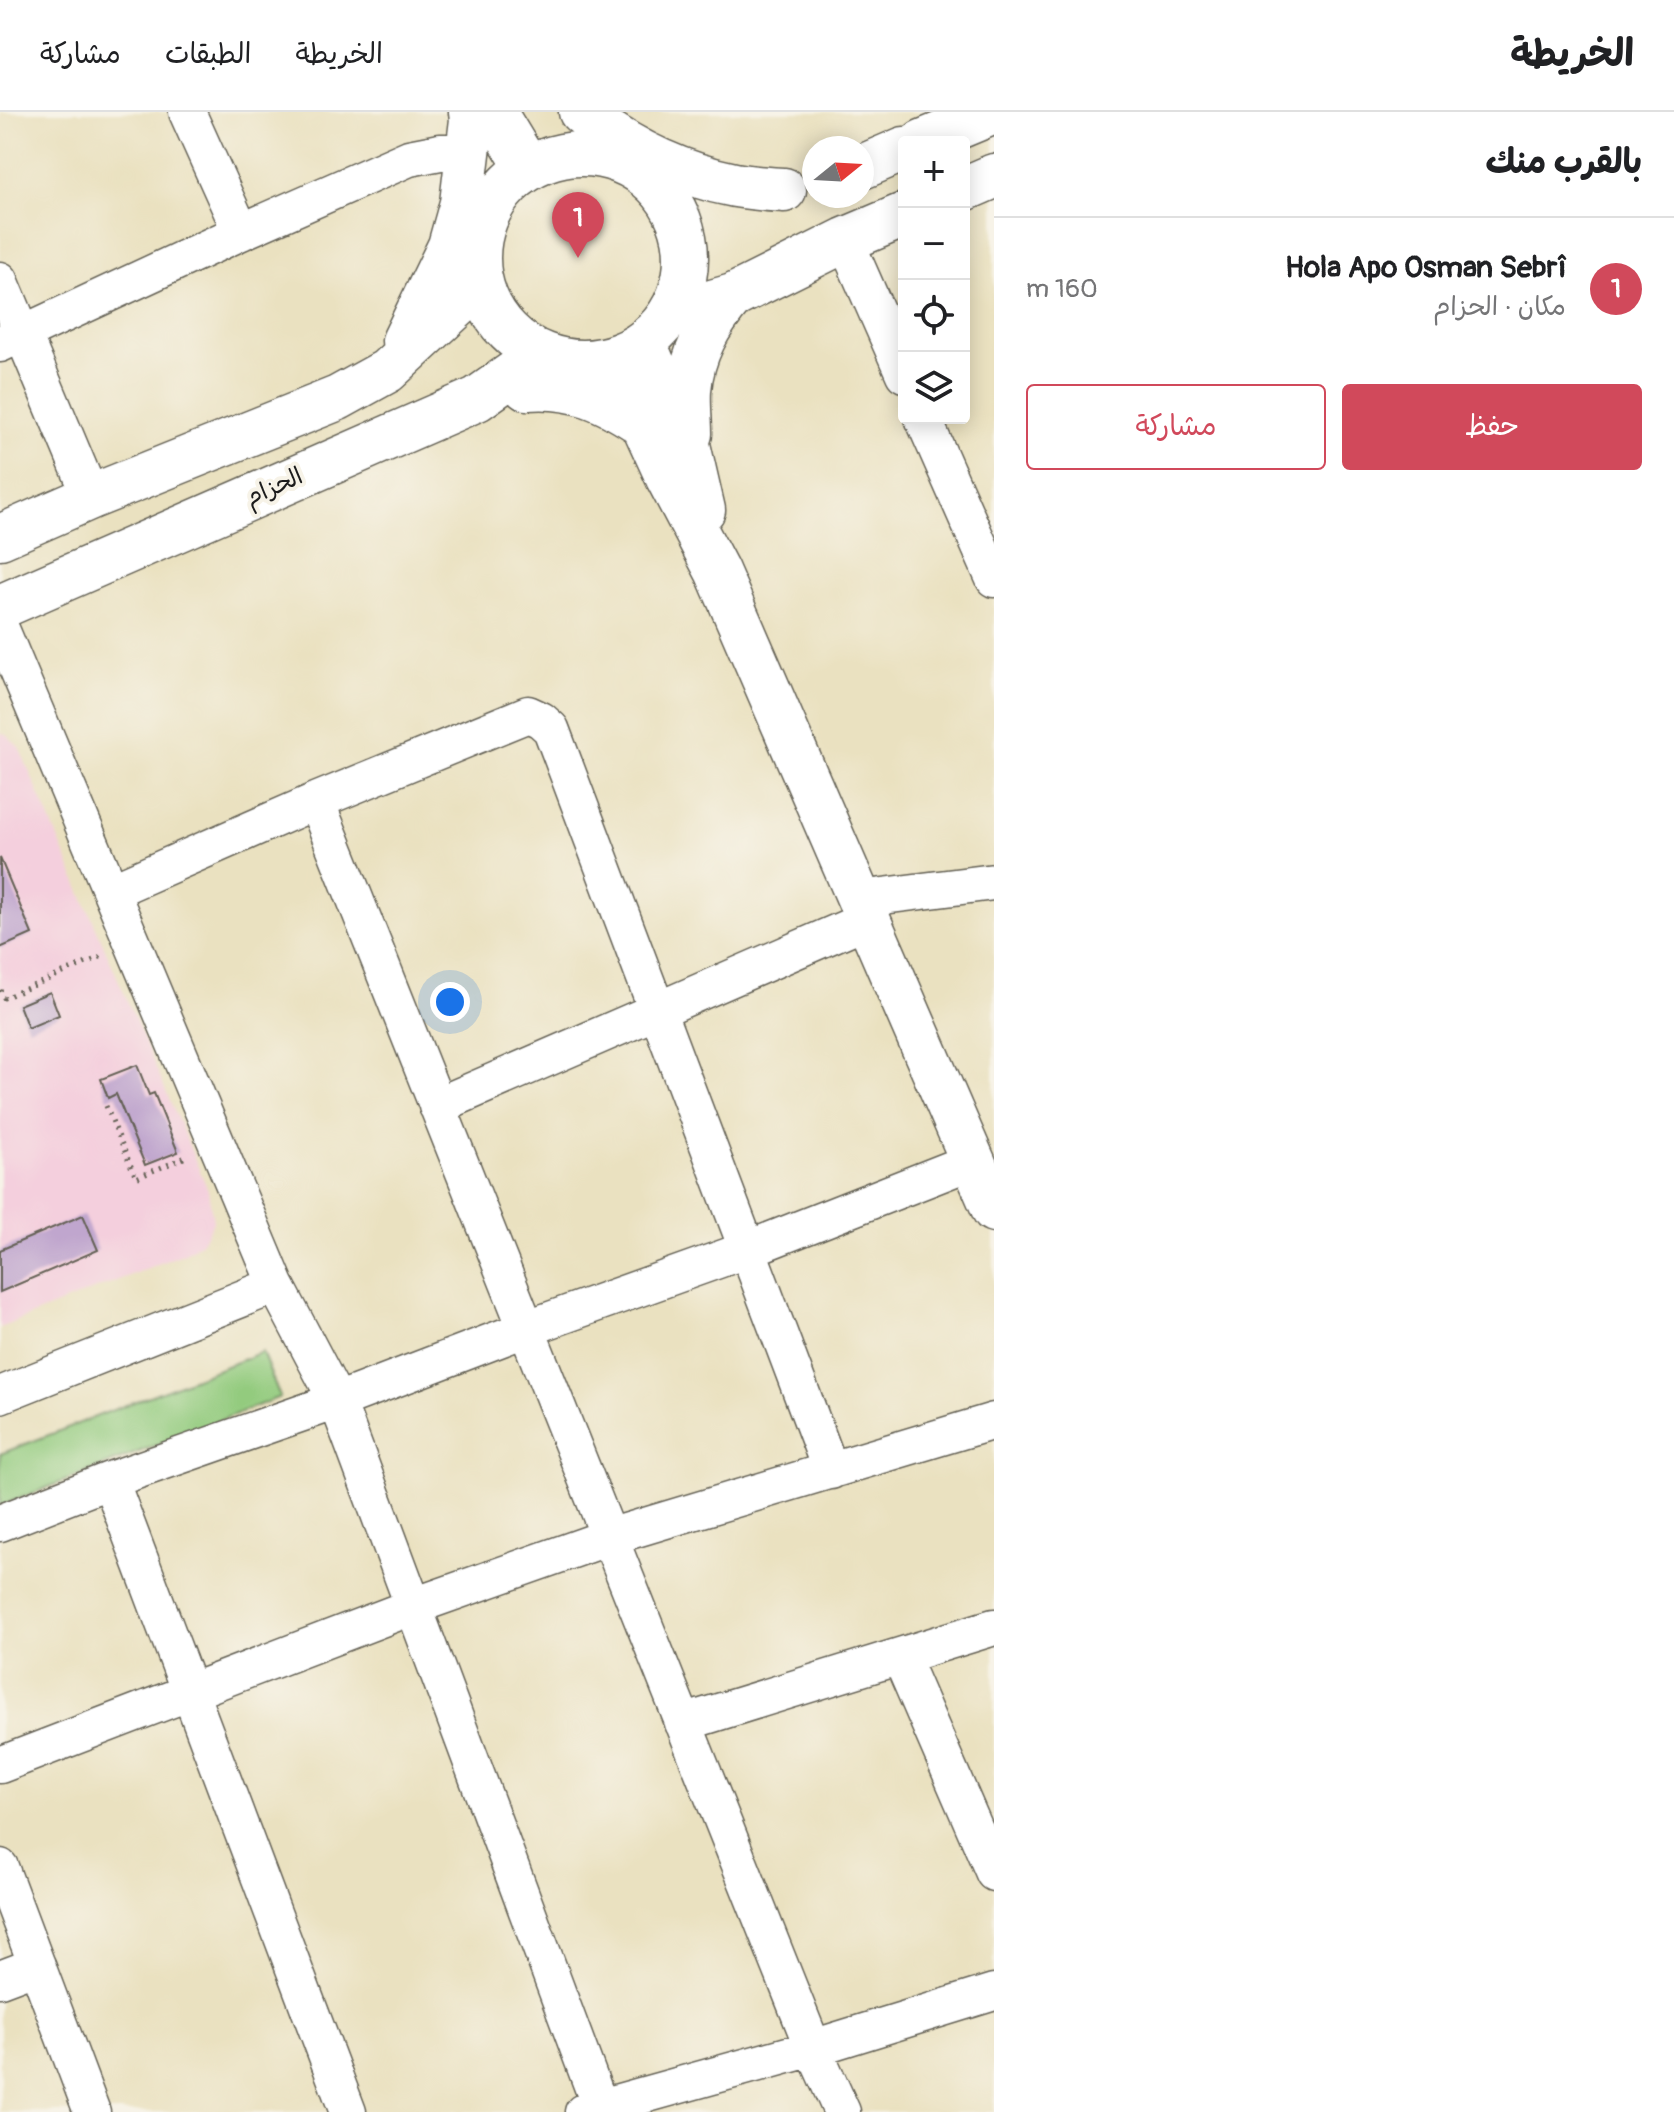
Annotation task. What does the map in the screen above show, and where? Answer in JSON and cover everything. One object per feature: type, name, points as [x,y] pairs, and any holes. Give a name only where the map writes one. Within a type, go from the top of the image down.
[{"type":"main road","points":[[494,112],[548,161]]},
{"type":"main road","points":[[548,161],[551,112]]},
{"type":"main road","points":[[581,112],[604,131],[646,155],[690,173],[737,185],[799,186]]},
{"type":"main road","points":[[936,136],[994,112]]},
{"type":"main road","points":[[387,371],[412,327],[450,246],[462,203],[470,132]]},
{"type":"main road","points":[[874,162],[898,152]]},
{"type":"main road","points":[[898,218],[643,338],[577,363],[541,354],[520,342],[503,326],[489,306],[481,284],[478,262],[479,241],[494,201],[509,182],[548,161],[589,153],[611,157],[649,178],[677,215],[685,240],[686,266],[681,291],[643,338],[646,426],[668,478],[717,571],[863,909],[985,1179]]},
{"type":"main road","points":[[970,186],[994,176]]},
{"type":"main road","points":[[664,194],[708,202],[738,202],[799,186]]},
{"type":"main road","points":[[0,537],[338,398],[387,371],[481,284]]},
{"type":"main road","points":[[689,449],[689,393],[693,366],[702,340],[733,296]]},
{"type":"main road","points":[[643,338],[689,449],[717,571]]},
{"type":"main road","name":"الحزام","points":[[0,607],[477,399],[541,354]]},
{"type":"main road","points":[[477,399],[511,389],[547,386],[582,392],[616,405],[646,426]]},
{"type":"street","points":[[187,112],[241,232]]},
{"type":"street","points":[[11,338],[409,158],[440,152],[470,132]]},
{"type":"street","points":[[845,240],[898,360]]},
{"type":"street","points":[[0,280],[11,338],[91,497]]},
{"type":"street","points":[[926,424],[983,525],[994,579]]},
{"type":"street","points":[[0,627],[276,1285],[337,1401],[595,2110],[994,1992]]},
{"type":"street","points":[[111,891],[316,801],[528,714],[541,720],[551,729],[831,1471]]},
{"type":"street","points":[[316,801],[813,2048],[842,2112]]},
{"type":"street","points":[[437,1106],[656,1010],[863,909],[994,882]]},
{"type":"street","points":[[0,1523],[110,1480],[337,1401],[525,1329],[746,1250],[985,1179]]},
{"type":"street","points":[[0,1395],[276,1285]]},
{"type":"street","points":[[0,1765],[414,1606],[609,1537],[994,1421]]},
{"type":"street","points":[[110,1480],[348,2112]]},
{"type":"street","points":[[683,1723],[994,1627]]},
{"type":"street","points":[[900,1656],[994,1873]]},
{"type":"street","points":[[0,1867],[92,2112]]},
{"type":"street","points":[[0,1979],[37,1965]]},
{"type":"path","points":[[0,990],[4,998],[133,943]]},
{"type":"path","points":[[106,1106],[136,1178],[216,1144]]},
{"type":"shaded area","points":[[0,733],[19,747],[208,1190],[213,1221],[200,1244],[185,1253],[0,1328]]},
{"type":"green space","points":[[262,1352],[280,1397],[0,1506],[0,1454]]},
{"type":"building","points":[[0,858],[32,934],[0,948]]},
{"type":"building","points":[[50,992],[59,1015],[28,1028],[19,1005]]},
{"type":"building","points":[[137,1065],[149,1095],[154,1093],[178,1152],[145,1165],[116,1094],[108,1098],[101,1079]]},
{"type":"building","points":[[83,1215],[98,1250],[0,1292],[0,1250]]},
{"type":"place","name":"Hola Apo Osman Sebrî","points":[[578,258]]}]
